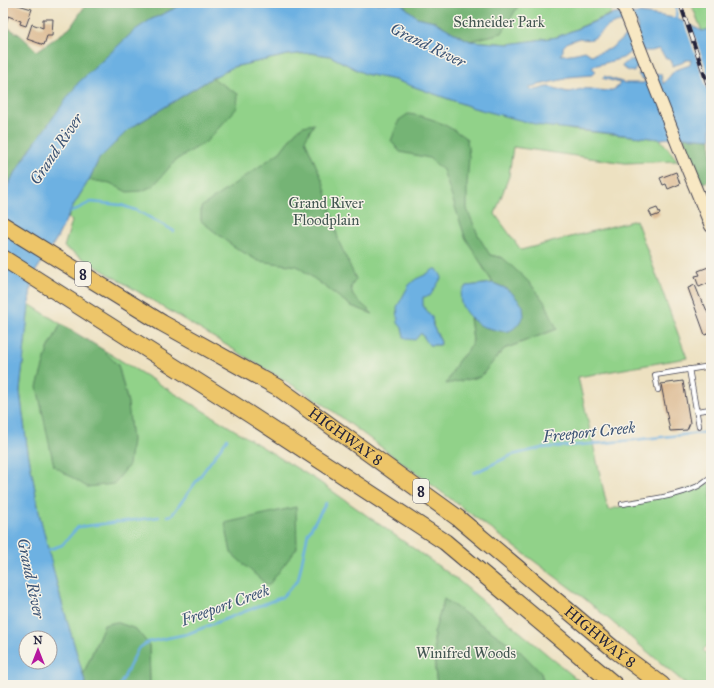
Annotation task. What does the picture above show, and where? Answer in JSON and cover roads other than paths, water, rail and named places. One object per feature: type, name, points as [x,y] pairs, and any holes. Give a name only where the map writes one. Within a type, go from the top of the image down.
[{"type":"highway","name":"HIGHWAY 8","points":[[3,225],[162,323],[277,387],[458,518],[615,650],[662,685]]},
{"type":"highway","name":"HIGHWAY 8","points":[[3,258],[445,542],[615,685]]},
{"type":"main road","points":[[622,3],[711,226]]},
{"type":"lane","points":[[658,390],[655,375],[711,366]]},
{"type":"lane","points":[[689,369],[699,426]]},
{"type":"lane","points":[[697,411],[711,409]]},
{"type":"lane","points":[[622,504],[671,495],[700,485],[711,476]]},
{"type":"water","name":"Grand River","points":[[186,3],[400,3],[417,17],[434,21],[470,41],[509,44],[557,37],[613,14],[641,13],[676,18],[702,31],[711,29],[711,139],[683,137],[660,139],[542,126],[474,108],[395,80],[365,74],[330,56],[310,53],[288,55],[233,67],[212,78],[129,129],[99,159],[56,240],[32,277],[20,391],[27,446],[40,517],[60,596],[86,685],[3,685],[3,199],[9,183],[31,148],[78,83],[135,30],[150,20]],"holes":[[[636,21],[638,29],[627,35],[610,49],[591,55],[585,51],[560,55],[563,51],[563,47],[568,42],[580,38],[586,40],[594,38],[613,24]],[[659,49],[665,57],[672,62],[672,66],[686,60],[691,60],[690,65],[675,70],[663,84],[661,74],[643,72],[638,74],[646,80],[644,83],[625,83],[604,76],[602,78],[620,83],[613,90],[609,91],[581,89],[568,92],[550,87],[537,90],[529,88],[568,77],[592,75],[596,71],[592,68],[594,66],[623,58],[632,51],[651,51]]]},
{"type":"water","points":[[630,60],[637,61],[641,66],[635,69],[634,72],[622,67],[623,64]]},
{"type":"water","points":[[434,269],[437,269],[442,277],[430,296],[423,297],[423,306],[432,317],[433,326],[441,342],[440,345],[429,345],[421,333],[415,340],[407,339],[404,337],[402,328],[398,323],[397,307],[409,285],[416,279]]},
{"type":"water","points":[[493,283],[505,288],[513,294],[523,306],[524,316],[516,327],[509,331],[484,327],[468,315],[461,303],[460,297],[462,291],[467,286]]},
{"type":"waterway","points":[[676,18],[677,3]]},
{"type":"waterway","points":[[71,212],[91,202],[121,205],[138,211],[174,231]]},
{"type":"waterway","name":"Freeport Creek","points":[[474,473],[512,455],[542,448],[711,432]]},
{"type":"waterway","points":[[167,516],[172,515],[227,439]]},
{"type":"waterway","name":"Freeport Creek","points":[[120,685],[138,649],[148,642],[187,634],[282,597],[298,580],[308,533],[326,503]]},
{"type":"waterway","points":[[48,550],[62,545],[78,527],[159,517]]},
{"type":"railway","points":[[680,3],[711,94]]},
{"type":"park label","name":"Schneider Park","points":[[499,22]]},
{"type":"park label","name":"Grand River Floodplain","points":[[326,212]]},
{"type":"park label","name":"Winifred Woods","points":[[466,653]]}]
